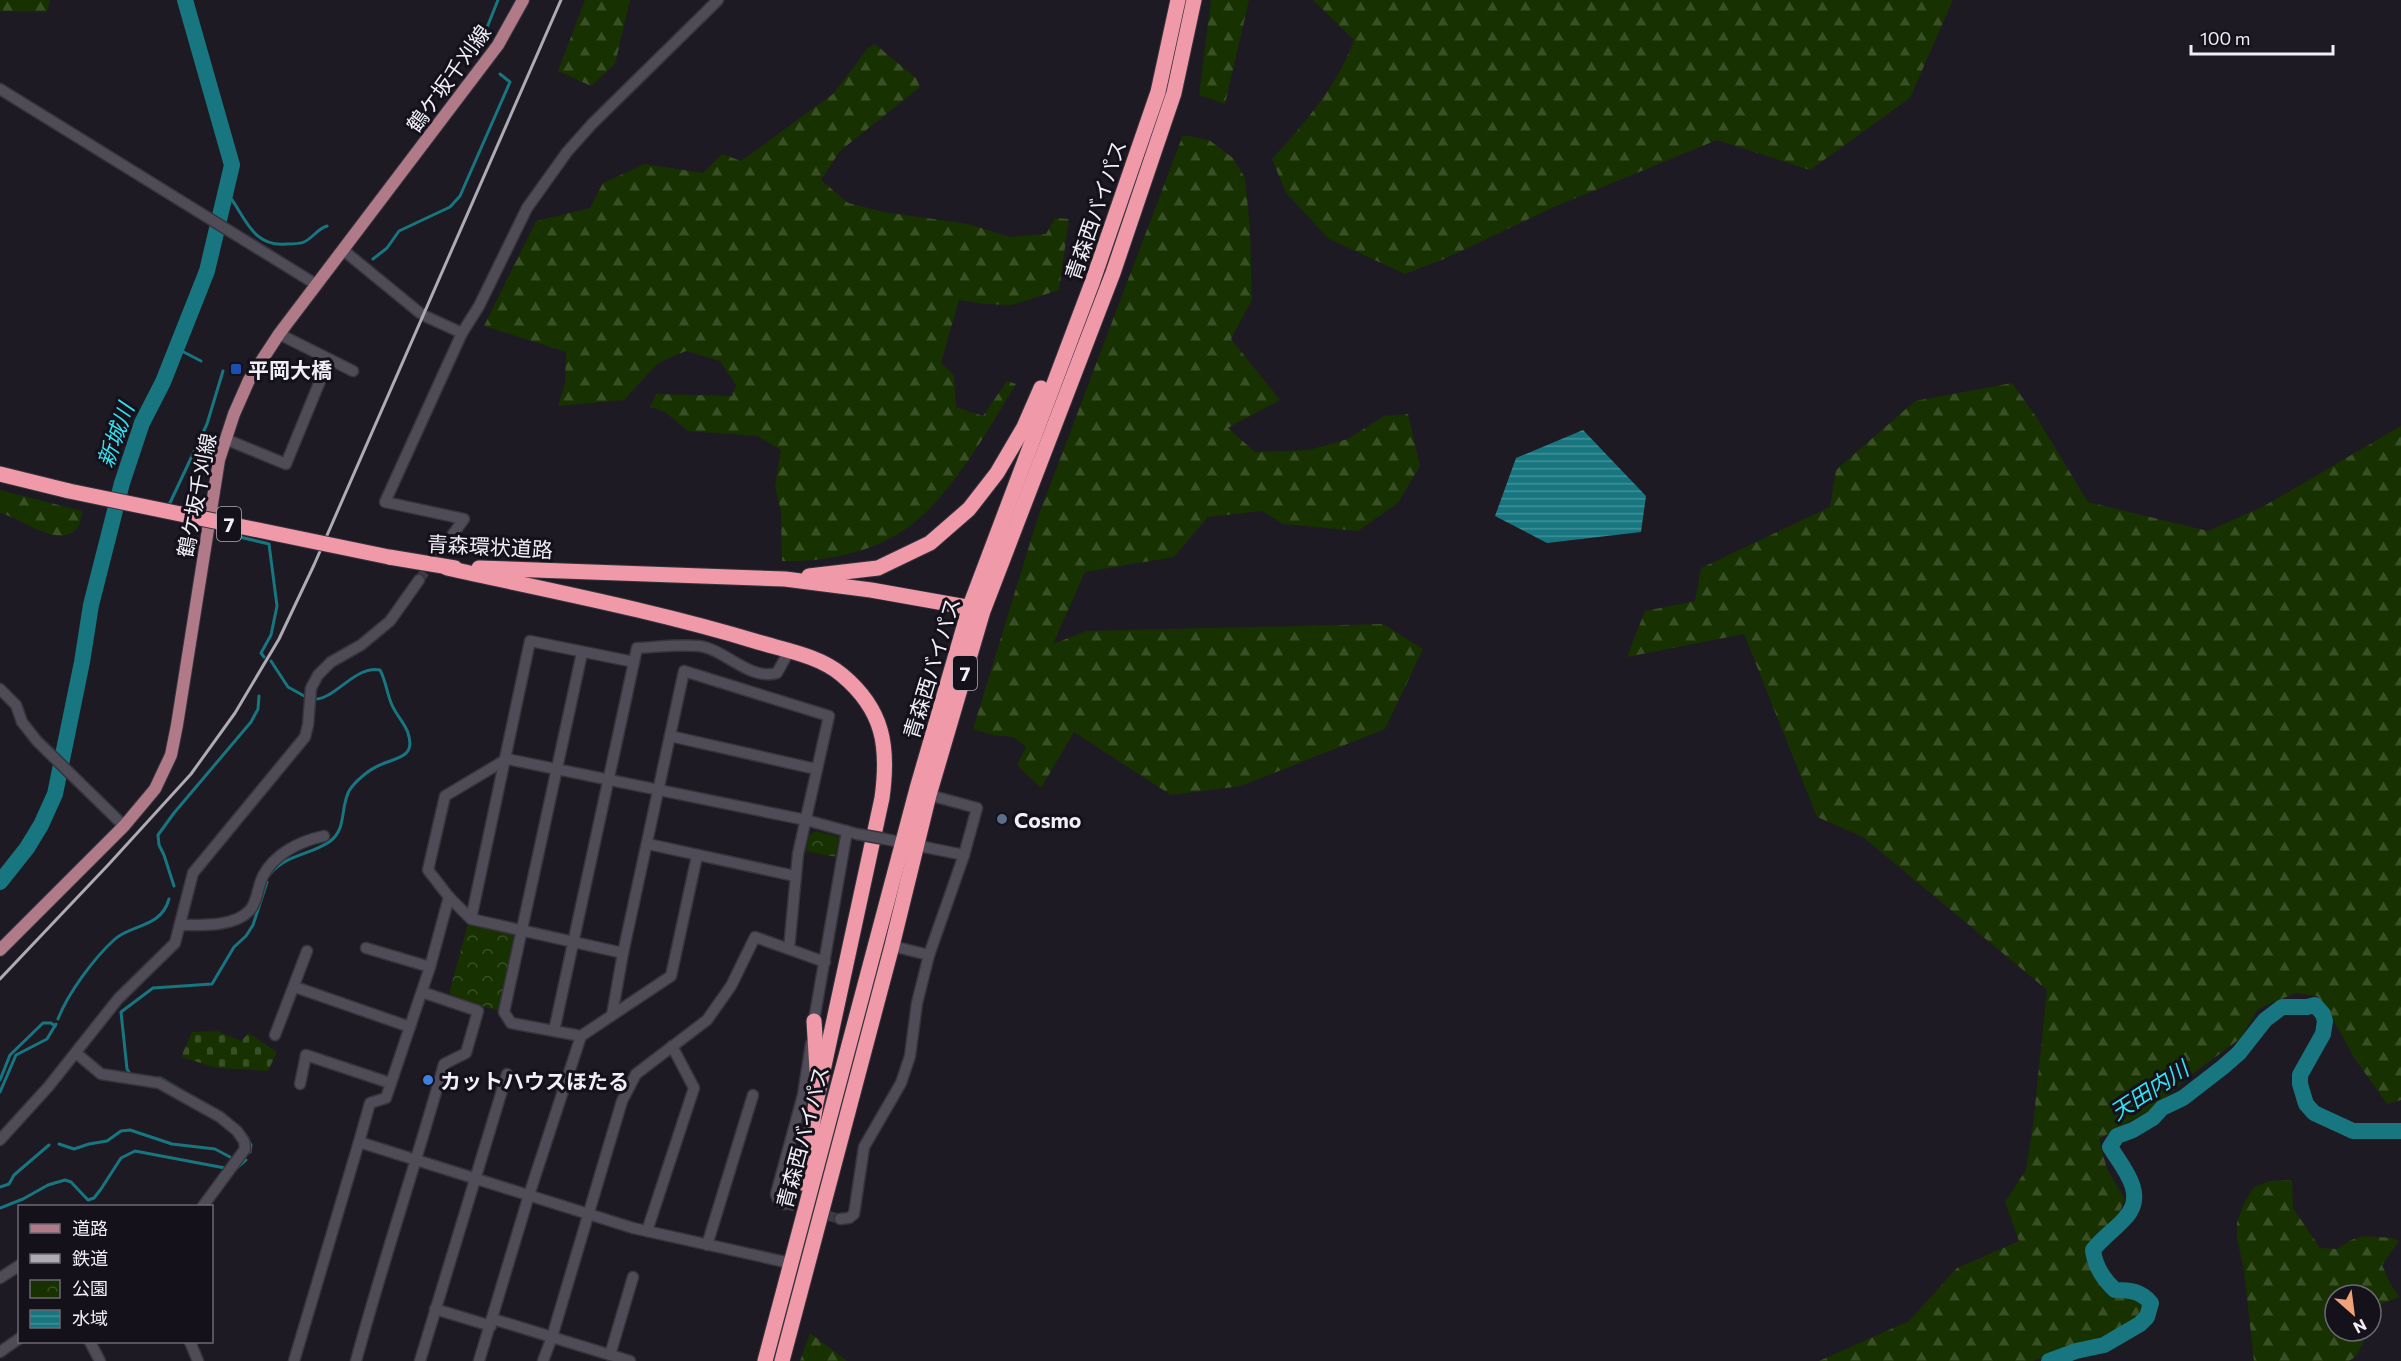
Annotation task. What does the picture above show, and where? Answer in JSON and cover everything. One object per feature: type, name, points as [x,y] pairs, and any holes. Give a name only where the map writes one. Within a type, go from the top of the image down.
[{"type":"highway","name":"青森西バイパス","points":[[782,1361],[892,946],[918,785],[977,609],[1158,92],[1178,0]]},
{"type":"highway","name":"青森西バイパス","points":[[765,1361],[790,1263],[910,843],[929,795],[977,609],[1117,262],[1174,93],[1194,0]]},
{"type":"highway","points":[[785,579],[878,568],[930,543],[969,509],[997,473],[1024,427],[1092,283]]},
{"type":"highway","name":"青森環状道路","points":[[0,474],[69,491],[447,568],[785,579],[871,590],[977,609]]},
{"type":"highway","points":[[447,568],[706,626],[828,665],[859,691],[869,704],[882,730],[885,750],[882,798],[816,1103],[790,1263]]},
{"type":"highway","points":[[814,1021],[818,1057],[816,1103]]},
{"type":"main road","name":"鶴ケ坂千刈線","points":[[0,950],[124,826],[155,789],[171,755],[212,496],[225,439],[249,380],[279,334],[498,45],[523,0]]},
{"type":"street","points":[[451,537],[464,519],[385,502],[462,333],[479,306],[527,208],[567,152],[592,124],[718,0]]},
{"type":"street","points":[[0,89],[317,285]]},
{"type":"street","points":[[0,99],[14,97]]},
{"type":"street","points":[[343,250],[424,315],[462,333]]},
{"type":"street","points":[[279,334],[353,371]]},
{"type":"street","points":[[225,439],[286,464],[329,359]]},
{"type":"street","points":[[0,1140],[76,1053],[118,999],[175,943],[193,873],[305,737],[311,688],[318,675],[331,662],[361,645],[390,621],[419,580]]},
{"type":"street","points":[[471,919],[507,759],[530,641],[634,663]]},
{"type":"street","points":[[554,1031],[637,648],[701,646],[749,670],[769,675],[777,673],[789,651]]},
{"type":"street","points":[[581,1036],[511,1023],[504,1012],[582,653]]},
{"type":"street","points":[[612,1015],[623,953],[684,671],[829,716],[795,876],[789,949]]},
{"type":"street","points":[[0,689],[16,705],[22,722],[37,741],[124,826]]},
{"type":"street","points":[[670,736],[816,769]]},
{"type":"street","points":[[623,953],[471,919],[449,897],[428,870],[445,796],[507,759],[608,778],[964,855]]},
{"type":"street","points":[[840,1220],[854,1214],[864,1147],[904,1074],[910,1056],[917,1003],[928,955],[964,855],[977,808],[929,795]]},
{"type":"street","points":[[784,1204],[778,1200],[776,1194],[803,1095],[814,1021],[852,832]]},
{"type":"street","points":[[181,925],[228,922],[248,912],[255,901],[263,877],[282,854],[302,843],[324,836]]},
{"type":"street","points":[[648,844],[795,876]]},
{"type":"street","points":[[479,1361],[529,1195],[581,1036],[671,976],[697,856]]},
{"type":"street","points":[[294,1361],[370,1103],[386,1098],[422,992],[449,897]]},
{"type":"street","points":[[543,1361],[622,1101],[636,1074],[707,1020],[731,986],[755,937],[825,962]]},
{"type":"street","points":[[892,946],[928,955]]},
{"type":"street","points":[[366,948],[430,966]]},
{"type":"street","points":[[274,1035],[295,987],[307,951]]},
{"type":"street","points":[[295,987],[410,1027]]},
{"type":"street","points":[[356,1361],[444,1064],[466,1053],[478,1011],[422,992]]},
{"type":"street","points":[[647,1231],[694,1088],[672,1046]]},
{"type":"street","points":[[76,1053],[101,1074],[159,1083],[220,1117],[237,1131],[244,1141],[245,1149],[204,1205]]},
{"type":"street","points":[[300,1084],[306,1056],[390,1083]]},
{"type":"street","points":[[420,1361],[507,1074]]},
{"type":"street","points":[[707,1245],[753,1095]]},
{"type":"street","points":[[360,1142],[416,1162],[474,1177],[647,1231],[790,1263]]},
{"type":"street","points":[[0,1278],[18,1266]]},
{"type":"street","points":[[610,1355],[633,1277]]},
{"type":"street","points":[[435,1309],[552,1337],[630,1361]]},
{"type":"street","points":[[0,1352],[18,1339]]},
{"type":"street","points":[[91,1343],[100,1361]]},
{"type":"street","points":[[191,1343],[198,1361]]},
{"type":"green space","points":[[0,0],[50,0],[47,12],[0,11]]},
{"type":"green space","points":[[585,0],[630,0],[615,64],[591,86],[558,71]]},
{"type":"green space","points":[[1211,0],[1249,0],[1225,104],[1199,95]]},
{"type":"green space","points":[[1313,0],[1953,0],[1910,98],[1810,170],[1717,140],[1554,207],[1444,259],[1405,274],[1329,239],[1286,193],[1272,159],[1308,118],[1329,88],[1339,73],[1354,40]]},
{"type":"green space","points":[[875,44],[916,78],[920,87],[840,151],[821,180],[848,203],[884,212],[968,224],[1010,237],[1046,234],[1055,218],[1069,219],[1059,290],[1012,305],[959,300],[941,363],[954,375],[956,407],[983,416],[1007,381],[1016,384],[965,465],[934,504],[901,532],[873,546],[828,558],[782,561],[781,512],[775,486],[781,450],[757,436],[688,431],[665,412],[650,407],[656,394],[732,396],[736,385],[720,361],[686,351],[658,363],[624,400],[558,406],[565,383],[566,352],[484,326],[536,221],[590,208],[603,183],[645,164],[703,173],[722,154],[741,161],[833,94],[868,48]]},
{"type":"green space","points":[[1183,135],[1209,140],[1233,158],[1245,178],[1250,229],[1252,300],[1231,339],[1280,400],[1228,428],[1255,452],[1309,450],[1348,439],[1384,416],[1408,414],[1420,466],[1398,503],[1358,531],[1283,524],[1262,511],[1208,517],[1174,557],[1085,572],[1053,644],[1086,631],[1383,624],[1423,649],[1385,729],[1241,786],[1171,795],[1074,732],[1041,788],[1017,765],[1026,747],[1014,737],[992,735],[973,729],[1038,517]]},
{"type":"green space","points":[[2012,383],[2037,418],[2088,502],[2208,531],[2264,506],[2401,426],[2401,1100],[2387,1104],[2355,1059],[2317,996],[2296,993],[2258,1009],[2241,1038],[2150,1110],[2099,1139],[2107,1169],[2125,1199],[2115,1221],[2090,1245],[2088,1257],[2099,1278],[2111,1292],[2121,1296],[2139,1298],[2144,1310],[2135,1321],[2120,1330],[2033,1361],[1819,1361],[1909,1321],[1957,1268],[2019,1241],[2005,1202],[2026,1170],[2047,990],[1863,837],[1817,817],[1744,634],[1627,657],[1645,611],[1695,601],[1701,568],[1830,507],[1836,470],[1915,401]]},
{"type":"green space","points":[[0,490],[82,511],[80,523],[72,533],[63,536],[41,531],[0,513]]},
{"type":"green space","points":[[816,831],[839,837],[835,857],[806,851],[809,835]]},
{"type":"green space","points":[[468,924],[512,933],[516,938],[500,1011],[448,997]]},
{"type":"green space","points":[[217,1031],[241,1041],[249,1033],[277,1052],[268,1071],[217,1068],[181,1057],[192,1032]]},
{"type":"green space","points":[[2292,1180],[2293,1208],[2320,1248],[2337,1249],[2363,1236],[2392,1238],[2399,1241],[2382,1265],[2399,1297],[2383,1303],[2383,1283],[2323,1283],[2323,1343],[2363,1343],[2356,1356],[2349,1361],[2254,1361],[2244,1271],[2237,1238],[2237,1222],[2245,1201],[2254,1187],[2269,1181]]},
{"type":"green space","points":[[810,1333],[847,1361],[800,1361]]},
{"type":"water","points":[[1583,430],[1646,496],[1641,532],[1547,543],[1495,516],[1516,458]]},
{"type":"waterway","name":"新城川","points":[[0,882],[27,848],[41,825],[55,794],[82,662],[91,605],[122,483],[142,423],[163,382],[207,271],[232,165],[185,0]]},
{"type":"waterway","points":[[475,54],[474,45],[486,30],[498,0]]},
{"type":"waterway","points":[[373,259],[387,248],[399,231],[450,207],[460,196],[510,82],[500,74]]},
{"type":"waterway","points":[[227,193],[250,228],[257,235],[274,244],[302,243],[327,226]]},
{"type":"waterway","points":[[176,348],[201,361]]},
{"type":"waterway","points":[[169,505],[207,424],[223,371]]},
{"type":"waterway","points":[[223,533],[269,544],[277,606],[271,635],[261,653],[264,657]]},
{"type":"waterway","points":[[271,661],[288,687],[306,697]]},
{"type":"waterway","points":[[270,874],[290,859],[322,846],[335,837],[341,825],[346,798],[352,787],[367,772],[398,758],[407,752],[409,747],[407,729],[392,705],[380,670],[362,673],[330,694],[314,699]]},
{"type":"waterway","points":[[174,886],[159,845],[158,835],[251,722],[258,709],[259,696]]},
{"type":"waterway","points":[[131,1075],[127,1069],[121,1012],[153,988],[212,984],[234,947],[246,936],[253,925],[267,882]]},
{"type":"waterway","points":[[58,1019],[75,987],[107,947],[122,934],[160,915],[169,899]]},
{"type":"waterway","name":"天田内川","points":[[2049,1361],[2076,1351],[2104,1345],[2140,1324],[2147,1317],[2151,1303],[2135,1292],[2115,1290],[2100,1272],[2093,1250],[2126,1217],[2132,1208],[2134,1199],[2131,1181],[2110,1147],[2117,1136],[2153,1118],[2162,1108],[2183,1098],[2223,1067],[2239,1053],[2265,1020],[2282,1007],[2315,1005],[2323,1014],[2325,1021],[2323,1034],[2300,1075],[2300,1084],[2306,1104],[2314,1113],[2353,1131],[2401,1131]]},
{"type":"waterway","points":[[0,1080],[10,1055],[43,1023],[51,1023],[55,1026]]},
{"type":"waterway","points":[[0,1092],[16,1055],[47,1039],[56,1024]]},
{"type":"waterway","points":[[156,1078],[161,1078],[176,1087]]},
{"type":"waterway","points":[[59,1144],[74,1149],[107,1141],[121,1131],[130,1130],[172,1144],[215,1149],[230,1157]]},
{"type":"waterway","points":[[248,1140],[251,1145],[250,1152]]},
{"type":"waterway","points":[[0,1187],[9,1184],[14,1175],[49,1145]]},
{"type":"waterway","points":[[0,1208],[23,1199],[48,1185],[65,1180],[71,1182],[88,1200],[94,1198],[121,1158],[135,1151],[225,1168]]},
{"type":"waterway","points":[[237,1168],[246,1160]]},
{"type":"tunnel","points":[[419,580],[451,537]]},
{"type":"tunnel","points":[[785,1204],[840,1219]]},
{"type":"railway","points":[[0,979],[191,774],[235,713],[279,639],[314,565],[561,0]]},
{"type":"place","name":"平岡大橋","points":[[236,369]]},
{"type":"place","name":"Cosmo","points":[[1002,819]]},
{"type":"place","name":"カットハウスほたる","points":[[428,1080]]}]
